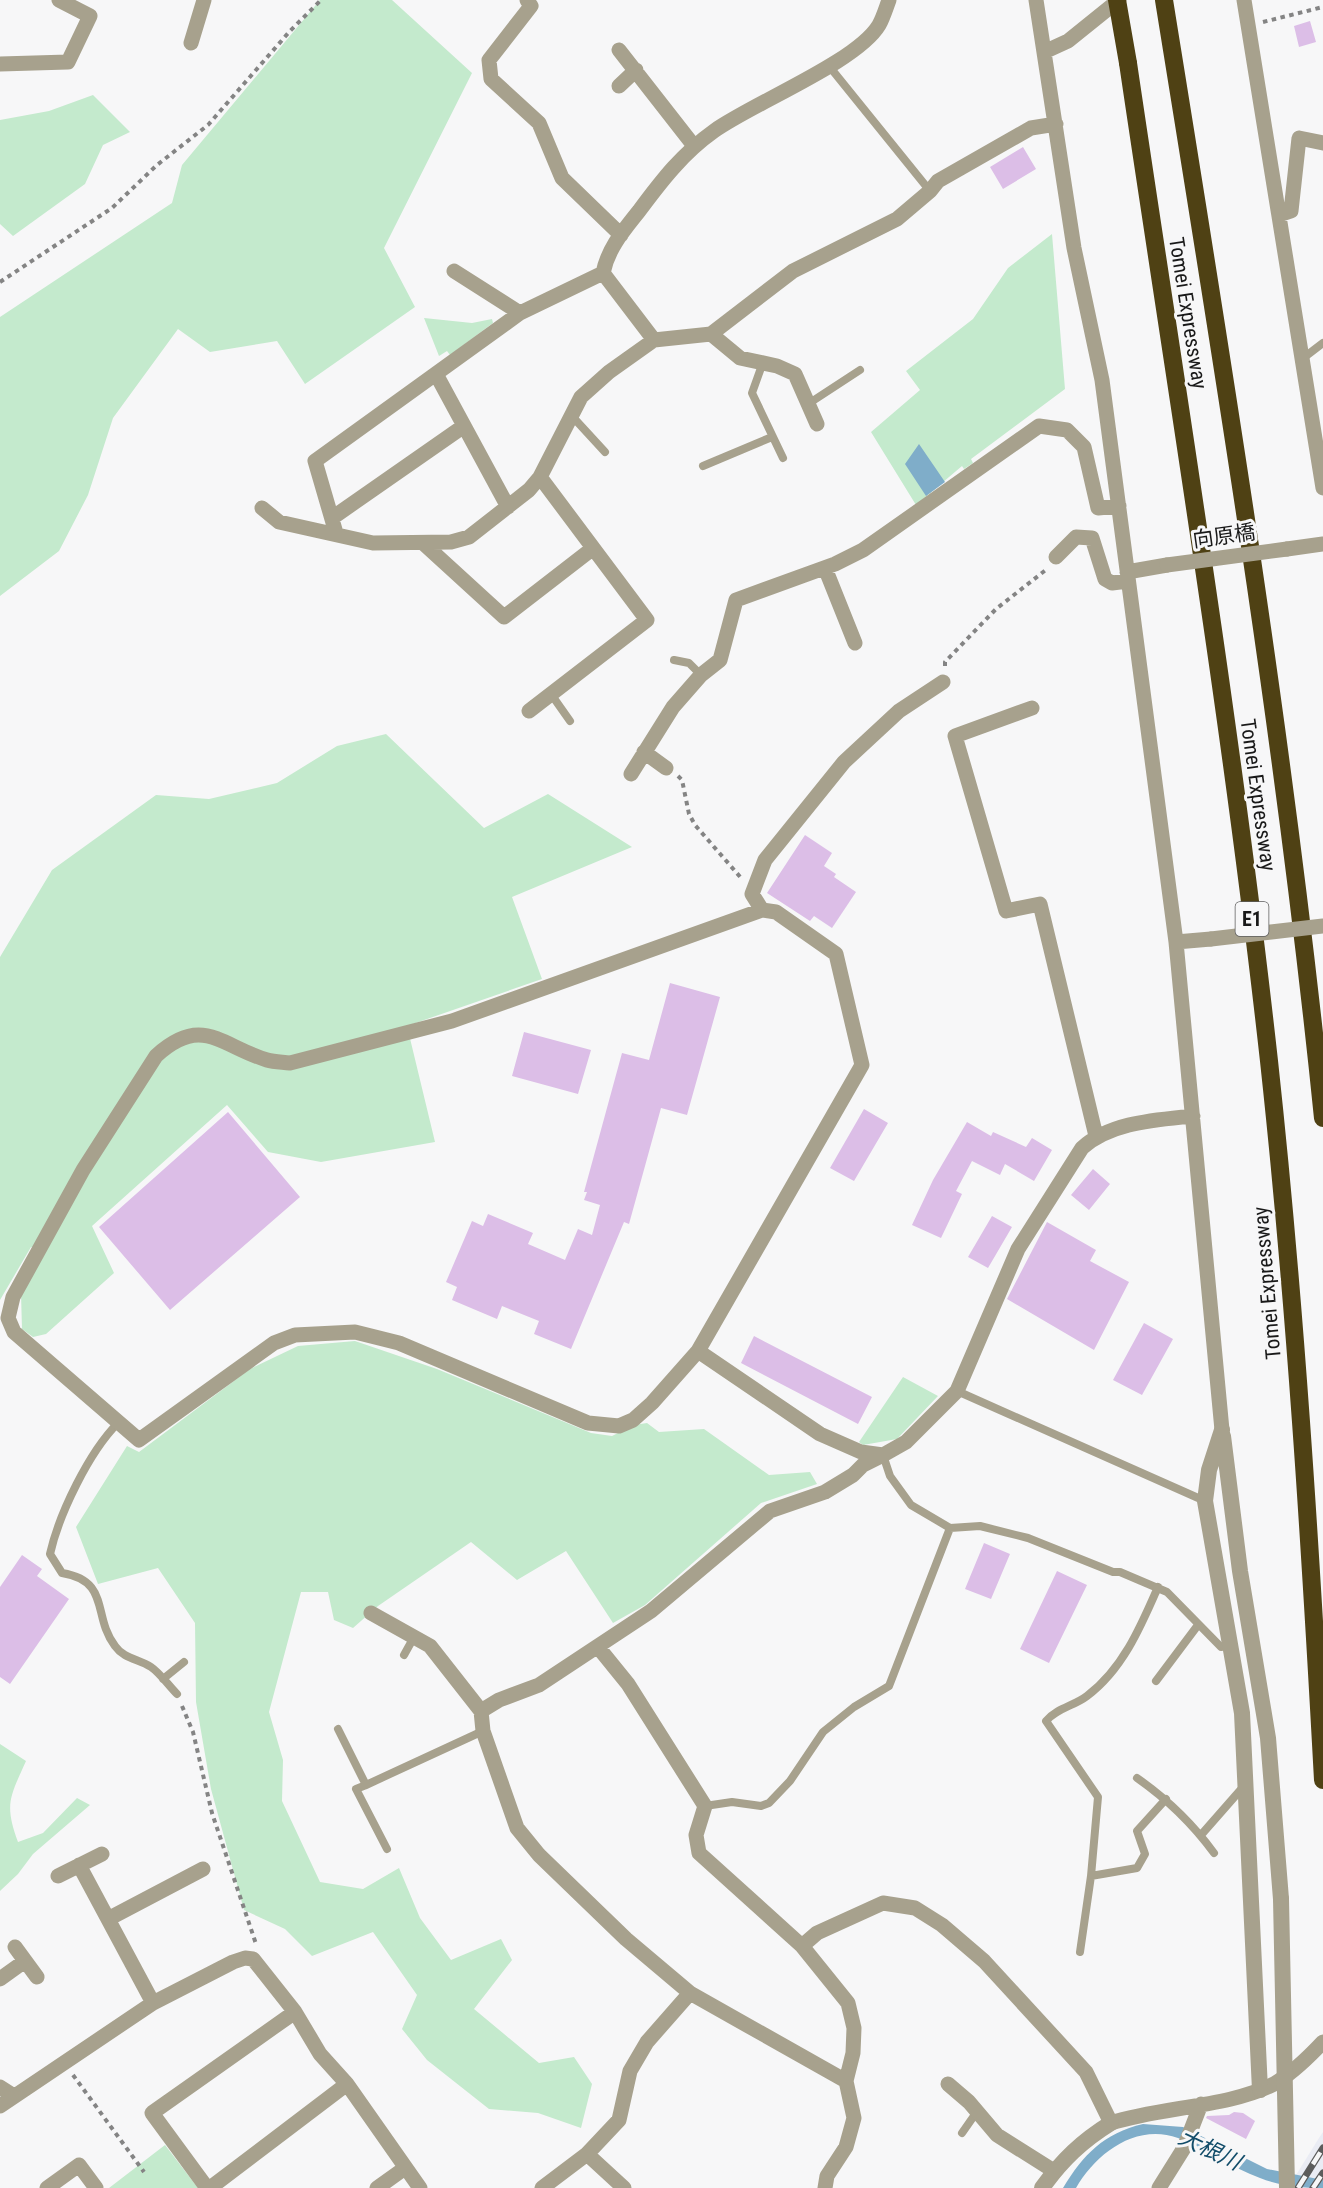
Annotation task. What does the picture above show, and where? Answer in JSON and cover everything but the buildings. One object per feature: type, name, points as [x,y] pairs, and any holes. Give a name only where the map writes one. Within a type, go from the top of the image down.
[{"type":"highway","name":"Tomei Expressway","points":[[1118,0],[1209,607],[1269,1062],[1306,1464],[1323,1780]]},
{"type":"highway","name":"Tomei Expressway","points":[[1164,0],[1226,376],[1262,615],[1323,1118]]},
{"type":"street","points":[[0,64],[68,62],[90,16],[58,0]]},
{"type":"street","points":[[191,43],[204,0]]},
{"type":"street","points":[[527,0],[531,6],[489,60],[491,79],[539,123],[562,178],[621,235]]},
{"type":"street","points":[[654,340],[603,273],[606,257],[621,235],[671,168],[694,146],[774,95],[829,66],[866,39],[878,26],[889,0]]},
{"type":"street","points":[[1036,0],[1074,248],[1102,380],[1119,506],[1176,942],[1222,1430],[1240,1571],[1268,1738],[1281,1899],[1287,2188]]},
{"type":"street","points":[[1044,52],[1068,41],[1118,0]]},
{"type":"street","points":[[1244,0],[1323,488]]},
{"type":"street","points":[[619,50],[694,146]]},
{"type":"street","points":[[619,86],[636,70]]},
{"type":"street","points":[[262,507],[279,522],[334,526],[373,543],[451,542],[469,537],[508,507],[540,477],[570,414],[581,398],[609,372],[654,340],[711,334],[793,271],[897,219],[930,191],[938,181],[1031,128],[1056,124]]},
{"type":"street","points":[[1279,214],[1291,211],[1299,138],[1323,143]]},
{"type":"street","points":[[454,271],[520,313]]},
{"type":"street","points":[[334,526],[315,461],[520,313],[603,273]]},
{"type":"street","points":[[711,334],[741,358],[762,365],[777,366],[795,374],[817,424]]},
{"type":"street","points":[[436,374],[508,507]]},
{"type":"street","points":[[334,526],[464,426]]},
{"type":"street","points":[[631,774],[673,707],[701,675],[720,660],[736,600],[825,568],[863,550],[1038,426],[1067,430],[1084,447],[1098,508],[1119,506]]},
{"type":"street","points":[[529,711],[647,620],[540,477]]},
{"type":"street","points":[[1056,559],[1076,537],[1092,538],[1105,579],[1112,583],[1127,576]]},
{"type":"street","points":[[423,543],[504,617],[592,549]]},
{"type":"street","name":"向原橋","points":[[1127,576],[1167,565],[1323,544]]},
{"type":"street","points":[[825,568],[855,643]]},
{"type":"street","points":[[762,910],[752,894],[765,860],[844,762],[899,711],[943,682]]},
{"type":"street","points":[[1032,708],[955,736],[1005,910],[1040,904],[1096,1136]]},
{"type":"street","points":[[644,752],[671,771]]},
{"type":"street","points":[[762,910],[776,912],[836,954],[862,1065],[698,1352],[652,1403],[633,1420],[619,1426],[604,1427],[588,1423],[399,1342],[355,1332],[304,1334],[274,1344],[139,1440],[14,1332],[8,1318],[13,1297],[83,1170],[156,1056],[171,1041],[193,1035],[219,1037],[267,1060],[290,1064],[452,1021],[762,910]]},
{"type":"street","points":[[1176,942],[1323,926]]},
{"type":"street","points":[[481,1712],[499,1700],[539,1685],[651,1611],[770,1511],[825,1492],[853,1475],[863,1465],[906,1442],[957,1391],[1018,1249],[1070,1163],[1096,1136],[1156,1120],[1193,1116]]},
{"type":"street","points":[[698,1352],[820,1434],[861,1452],[883,1455]]},
{"type":"street","points":[[1222,1430],[1209,1470],[1205,1501],[1242,1713],[1260,2090]]},
{"type":"street","points":[[371,1613],[430,1646],[481,1712],[483,1731],[517,1828],[538,1855],[626,1939],[690,1993],[846,2080]]},
{"type":"street","points":[[598,1647],[628,1684],[705,1806],[696,1835],[699,1853],[802,1946],[848,2003],[854,2028],[852,2053],[846,2080],[854,2118],[846,2147],[827,2176],[825,2188]]},
{"type":"street","points":[[58,1876],[102,1854]]},
{"type":"street","points":[[80,1865],[153,2003]]},
{"type":"street","points":[[108,1919],[203,1869]]},
{"type":"street","points":[[802,1946],[817,1934],[883,1903],[915,1908],[942,1925],[984,1961],[1071,2055],[1086,2072],[1111,2123]]},
{"type":"street","points":[[15,1947],[37,1977]]},
{"type":"street","points":[[0,2106],[153,2003],[245,1958],[259,1964],[295,2012],[320,2054],[347,2084],[420,2188]]},
{"type":"street","points":[[0,1979],[26,1961]]},
{"type":"street","points":[[543,2188],[588,2154],[619,2120],[630,2071],[647,2042],[690,1993]]},
{"type":"street","points":[[295,2012],[152,2113],[208,2188],[347,2084]]},
{"type":"street","points":[[1042,2188],[1054,2171],[1085,2139],[1111,2123],[1139,2114],[1201,2104],[1260,2090],[1301,2065],[1323,2042]]},
{"type":"street","points":[[948,2084],[969,2102],[997,2135],[1054,2171]]},
{"type":"street","points":[[0,2087],[14,2096]]},
{"type":"street","points":[[1159,2188],[1184,2148],[1201,2104]]},
{"type":"street","points":[[588,2154],[624,2188]]},
{"type":"street","points":[[47,2188],[79,2165],[96,2188]]},
{"type":"street","points":[[378,2188],[405,2168]]},
{"type":"lane","points":[[829,66],[930,191]]},
{"type":"lane","points":[[1302,359],[1323,343]]},
{"type":"lane","points":[[762,365],[752,393],[783,458]]},
{"type":"lane","points":[[808,404],[860,370]]},
{"type":"lane","points":[[570,414],[605,452]]},
{"type":"lane","points":[[703,466],[772,437]]},
{"type":"lane","points":[[675,660],[688,663],[701,675]]},
{"type":"lane","points":[[551,694],[570,721]]},
{"type":"lane","points":[[957,1391],[1205,1501]]},
{"type":"lane","points":[[118,1423],[106,1435],[84,1468],[51,1554],[62,1573],[87,1581],[97,1596],[107,1634],[115,1647],[125,1656],[151,1667],[177,1694]]},
{"type":"lane","points":[[883,1455],[890,1476],[911,1505],[950,1528],[980,1526],[1028,1538],[1113,1572],[1120,1572],[1158,1587],[1167,1592],[1221,1647],[1231,1645]]},
{"type":"lane","points":[[705,1806],[732,1802],[761,1806],[769,1803],[790,1781],[823,1732],[854,1707],[889,1686],[950,1528]]},
{"type":"lane","points":[[1080,1952],[1091,1876],[1098,1797],[1047,1720],[1051,1715],[1086,1696],[1104,1679],[1134,1641],[1158,1587]]},
{"type":"lane","points":[[1156,1681],[1197,1625]]},
{"type":"lane","points":[[404,1655],[414,1637]]},
{"type":"lane","points":[[163,1679],[184,1662]]},
{"type":"lane","points":[[338,1729],[366,1785]]},
{"type":"lane","points":[[387,1849],[356,1790],[483,1731]]},
{"type":"lane","points":[[1137,1778],[1166,1799],[1201,1835],[1214,1853]]},
{"type":"lane","points":[[1201,1835],[1245,1785]]},
{"type":"lane","points":[[1091,1876],[1137,1868],[1145,1854],[1137,1831],[1166,1799]]},
{"type":"lane","points":[[962,2133],[976,2113]]},
{"type":"path","points":[[0,282],[112,208],[157,165],[208,125],[290,31],[321,0]]},
{"type":"path","points":[[1248,27],[1323,7]]},
{"type":"path","points":[[945,662],[996,609],[1056,559]]},
{"type":"path","points":[[671,771],[682,780],[689,814],[695,825],[744,881]]},
{"type":"path","points":[[177,1694],[193,1732],[212,1813],[257,1942]]},
{"type":"path","points":[[78,2082],[144,2172]]},
{"type":"shaded area","points":[[1323,2132],[1323,2188],[1288,2188],[1319,2138]]},
{"type":"green space","points":[[320,0],[392,0],[472,73],[384,248],[415,307],[305,384],[277,341],[210,352],[178,329],[113,418],[88,495],[59,551],[0,596],[0,317],[172,203],[182,165]]},
{"type":"green space","points":[[93,95],[130,132],[103,145],[85,184],[13,236],[0,224],[0,120],[49,111]]},
{"type":"green space","points":[[1052,234],[1065,389],[971,459],[973,463],[964,469],[962,466],[916,505],[871,432],[920,390],[906,371],[973,319],[1008,268]]},
{"type":"green space","points":[[424,318],[472,323],[492,319],[493,323],[450,355],[447,351],[439,356]]},
{"type":"green space","points":[[386,734],[484,828],[548,794],[632,847],[512,897],[542,979],[407,1026],[435,1142],[321,1162],[268,1152],[227,1105],[92,1226],[114,1273],[46,1334],[33,1337],[22,1329],[21,1294],[45,1253],[31,1247],[0,1300],[0,957],[52,870],[156,795],[209,799],[277,783],[337,746]]},
{"type":"green space","points":[[355,1341],[437,1369],[591,1433],[612,1436],[634,1425],[647,1423],[659,1432],[704,1429],[769,1475],[810,1472],[817,1484],[761,1503],[645,1605],[613,1623],[566,1551],[517,1580],[471,1542],[378,1606],[353,1628],[334,1620],[328,1592],[301,1592],[269,1712],[283,1760],[282,1801],[320,1882],[363,1889],[399,1868],[420,1918],[451,1960],[501,1939],[512,1960],[474,2009],[539,2063],[574,2057],[592,2084],[581,2128],[538,2113],[489,2109],[427,2060],[402,2029],[417,1995],[373,1932],[312,1956],[285,1929],[244,1910],[211,1789],[196,1702],[195,1623],[158,1568],[98,1584],[76,1527],[127,1446],[139,1452],[250,1369],[298,1346]]},
{"type":"green space","points":[[903,1377],[938,1396],[897,1439],[863,1445],[859,1442]]},
{"type":"green space","points":[[0,1744],[26,1761],[13,1792],[10,1809],[18,1842],[43,1833],[77,1798],[90,1805],[33,1854],[18,1874],[0,1891]]},
{"type":"green space","points":[[165,2145],[198,2188],[109,2188]]},
{"type":"water","points":[[919,444],[945,482],[926,496],[905,464]]},
{"type":"water","name":"大根川","points":[[1143,2124],[1183,2127],[1267,2169],[1323,2180],[1323,2188],[1291,2186],[1268,2181],[1239,2169],[1188,2142],[1162,2134],[1132,2138],[1118,2145],[1094,2164],[1076,2188],[1063,2188],[1078,2165],[1096,2147],[1117,2133]]},
{"type":"railway","points":[[1298,2188],[1323,2148]]},
{"type":"railway","points":[[1313,2188],[1323,2173]]}]
